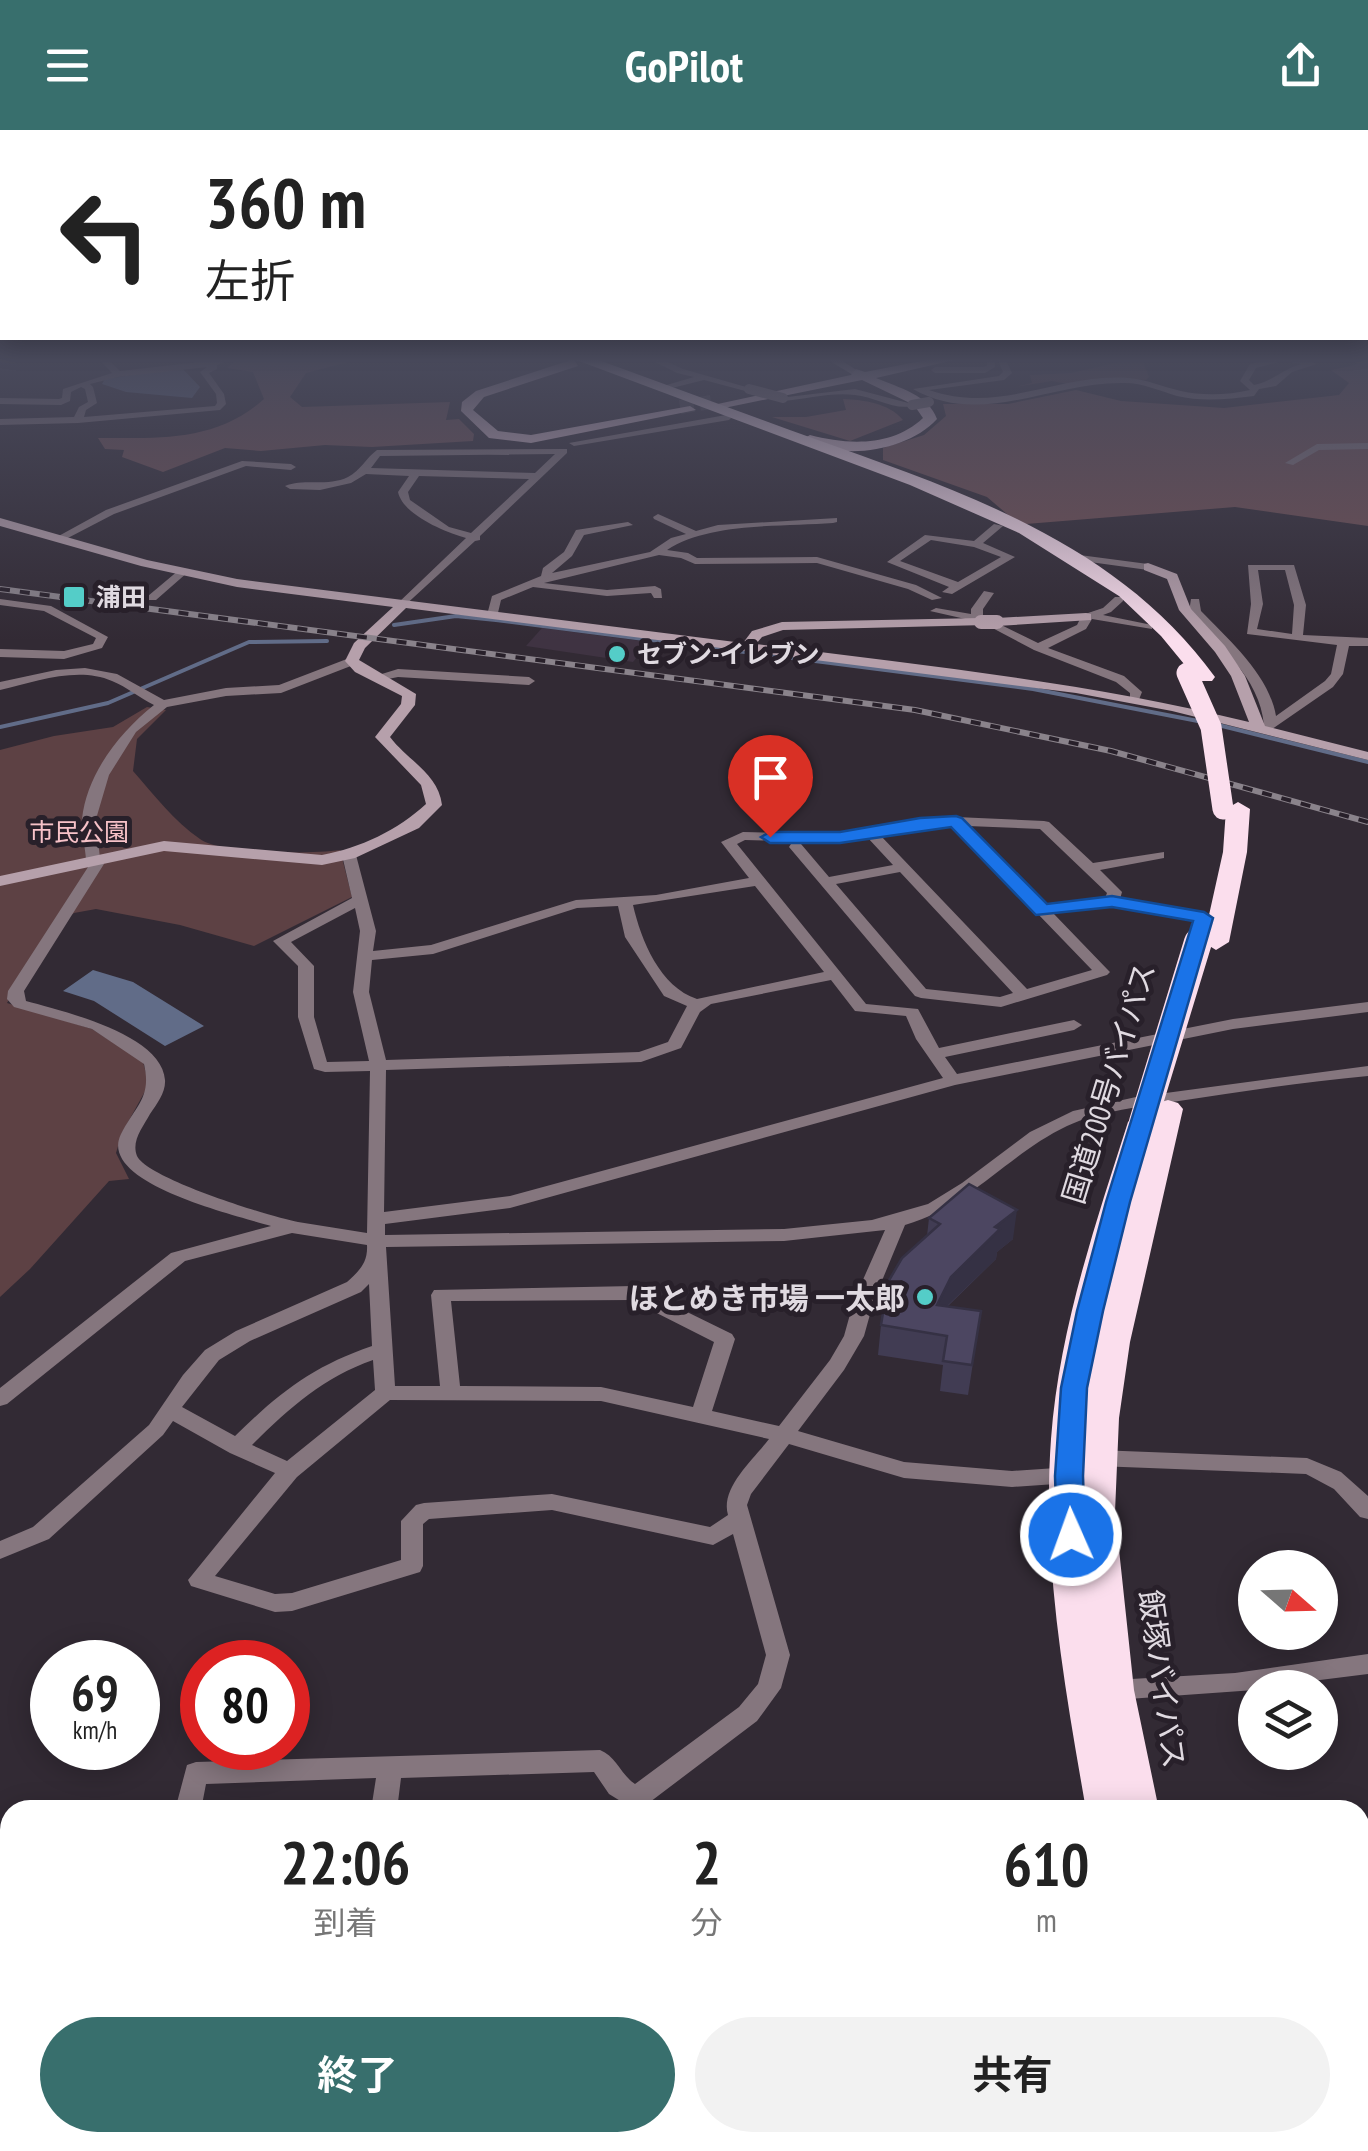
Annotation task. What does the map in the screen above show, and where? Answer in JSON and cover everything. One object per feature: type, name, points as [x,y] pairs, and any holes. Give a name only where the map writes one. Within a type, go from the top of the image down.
[{"type":"highway","points":[[826,452],[998,526],[1062,560],[1119,599],[1196,675]]},
{"type":"highway","points":[[838,452],[921,483],[1015,525],[1072,557],[1158,619],[1196,675]]},
{"type":"highway","name":"国道200号バイパス","points":[[1106,1800],[1086,1690],[1072,1565],[1084,1466],[1074,1388],[1090,1311],[1156,1116],[1206,934],[1216,862],[1230,809],[1225,724],[1196,675]]},
{"type":"highway","name":"飯塚バイパス","points":[[1084,1466],[1096,1512],[1114,1690],[1135,1800]]},
{"type":"main road","points":[[859,452],[866,460],[921,483]]},
{"type":"street","points":[[290,486],[329,488],[356,480],[377,453],[441,452]]},
{"type":"street","points":[[563,452],[359,646],[352,661],[281,688],[226,692],[163,704],[132,730],[102,774],[89,819],[92,859],[96,864],[16,991],[15,999],[98,1026],[152,1062],[157,1082],[153,1096],[127,1138],[127,1154],[137,1168],[172,1188],[292,1226],[378,1247],[784,1235],[896,1224],[951,1199],[1026,1140],[1071,1118],[1187,1095],[1368,1071]]},
{"type":"street","points":[[1290,463],[1309,452]]},
{"type":"street","points":[[60,538],[110,512],[244,464],[291,467]]},
{"type":"street","points":[[364,471],[538,476]]},
{"type":"street","points":[[416,472],[403,492],[404,501],[444,529],[476,538]]},
{"type":"street","points":[[658,517],[695,534]]},
{"type":"street","points":[[658,552],[675,540],[695,534],[744,526],[833,520]]},
{"type":"street","points":[[2,524],[184,572],[401,606],[1134,700],[1264,728],[1368,756]]},
{"type":"street","points":[[546,578],[547,570],[568,554],[580,532],[628,525]]},
{"type":"street","points":[[976,544],[998,526]]},
{"type":"street","points":[[927,624],[936,605],[958,586],[1010,557],[976,544],[933,536],[892,562],[958,586]]},
{"type":"street","points":[[493,615],[496,598],[546,578],[658,552],[684,555],[695,561],[817,560],[912,586],[936,605],[1120,679],[1136,692],[1134,700]]},
{"type":"street","points":[[1072,557],[1148,566],[1173,578],[1180,606],[1218,646],[1264,728]]},
{"type":"street","points":[[1106,579],[1119,569],[1148,566]]},
{"type":"street","points":[[1297,638],[1300,604],[1290,568],[1252,567],[1257,604],[1250,632],[1343,644],[1368,642]]},
{"type":"street","points":[[152,598],[184,572]]},
{"type":"street","points":[[532,584],[589,592],[655,589],[658,596]]},
{"type":"street","points":[[979,620],[977,610],[988,593]]},
{"type":"street","points":[[695,642],[726,640],[795,624],[927,624],[1086,616],[1107,610],[1119,599]]},
{"type":"street","points":[[1194,601],[1196,612],[1249,674],[1268,708],[1264,728]]},
{"type":"street","points":[[0,602],[47,608],[102,638],[98,646],[78,653],[0,654]]},
{"type":"street","points":[[1086,616],[1148,626]]},
{"type":"street","points":[[1038,648],[1082,627],[1086,616]]},
{"type":"street","points":[[746,648],[764,630]]},
{"type":"street","points":[[764,630],[764,642],[788,654]]},
{"type":"street","points":[[1264,728],[1329,684],[1337,674],[1343,644]]},
{"type":"street","points":[[0,881],[146,847],[182,846],[322,860],[349,855],[413,825],[434,805],[434,796],[425,778],[388,748],[382,737],[408,705],[409,694],[352,661]]},
{"type":"street","points":[[0,686],[74,672],[93,673],[112,676],[163,704]]},
{"type":"street","points":[[378,677],[398,672],[530,681]]},
{"type":"street","points":[[953,1080],[912,1012],[861,1008],[729,847],[733,838],[840,838],[956,822],[1044,824],[1115,892],[1112,902]]},
{"type":"street","points":[[797,847],[921,993],[1000,1002],[1102,972],[956,822]]},
{"type":"street","points":[[871,833],[1024,996]]},
{"type":"street","points":[[349,855],[368,931],[361,992],[378,1063],[375,1219],[385,1393]]},
{"type":"street","points":[[1090,868],[1159,855]]},
{"type":"street","points":[[824,882],[903,867]]},
{"type":"street","points":[[366,956],[433,949],[560,907],[625,902],[758,880]]},
{"type":"street","points":[[360,900],[281,941],[305,960],[310,970],[305,1010],[320,1065],[590,1061],[640,1056],[675,1045],[706,1000],[834,975]]},
{"type":"street","points":[[625,902],[632,937],[672,996],[699,1005]]},
{"type":"street","points":[[1043,910],[1112,902],[1206,934]]},
{"type":"street","points":[[375,1219],[510,1202],[953,1080],[1233,1024],[1368,1007]]},
{"type":"street","points":[[934,1054],[1016,1029],[1074,1025]]},
{"type":"street","points":[[639,1800],[748,1714],[769,1688],[778,1655],[736,1505],[741,1491],[854,1336],[864,1300],[896,1224]]},
{"type":"street","points":[[0,1399],[178,1257],[292,1226]]},
{"type":"street","points":[[0,1550],[41,1533],[156,1430],[212,1355],[243,1336],[354,1287],[369,1273],[378,1247]]},
{"type":"street","points":[[451,1393],[441,1295],[634,1293],[725,1338],[702,1415]]},
{"type":"street","points":[[238,1447],[285,1398],[310,1379],[335,1364],[384,1349]]},
{"type":"street","points":[[738,1520],[713,1536],[552,1502],[424,1511],[412,1521],[414,1561],[394,1571],[292,1602],[275,1603],[199,1580],[289,1472],[385,1393],[601,1394],[785,1435],[904,1470],[1012,1479],[1084,1466],[1307,1466],[1326,1472],[1342,1484],[1368,1512]]},
{"type":"street","points":[[171,1410],[289,1472]]},
{"type":"street","points":[[1114,1690],[1235,1683],[1368,1664]]},
{"type":"street","points":[[190,1800],[196,1773],[600,1760],[630,1800]]},
{"type":"street","points":[[385,1800],[390,1767]]},
{"type":"shaded area","points":[[123,452],[214,452],[163,472],[122,457]]},
{"type":"shaded area","points":[[883,452],[1368,452],[1368,526],[1235,507],[1026,524],[1014,520],[987,497],[883,460]]},
{"type":"shaded area","points":[[542,628],[649,642],[633,662],[526,646]]},
{"type":"green space","name":"市民公園","points":[[147,707],[166,710],[137,739],[133,771],[182,824],[200,839],[227,848],[340,850],[352,897],[254,946],[180,925],[96,909],[74,913],[47,932],[7,1003],[92,1029],[143,1062],[149,1084],[122,1133],[116,1153],[129,1179],[109,1181],[0,1297],[0,750],[113,727]]},
{"type":"water","points":[[93,970],[133,982],[204,1026],[165,1046],[94,1001],[63,991]]},
{"type":"building","points":[[969,1184],[1017,1210],[995,1227],[1000,1229],[951,1277],[937,1305],[981,1311],[972,1365],[943,1361],[947,1336],[881,1325],[888,1282],[902,1258],[940,1224],[929,1218]]},
{"type":"waterway","points":[[394,625],[456,616],[496,620],[1033,689],[1203,722]]},
{"type":"waterway","points":[[0,727],[108,703],[249,642],[327,641]]},
{"type":"waterway","points":[[1218,725],[1368,762]]},
{"type":"railway","points":[[0,589],[915,710],[1111,751],[1368,822]]},
{"type":"place","name":"浦田","points":[[74,597]]},
{"type":"place","name":"セブン-イレブン","points":[[617,654]]},
{"type":"place","name":"ほとめき市場 一太郎","points":[[925,1297]]},
{"type":"route","points":[[770,837],[840,838],[920,823],[956,822],[1043,910],[1112,902],[1204,918],[1118,1202],[1090,1311],[1074,1388],[1069,1476],[1071,1535]]}]
